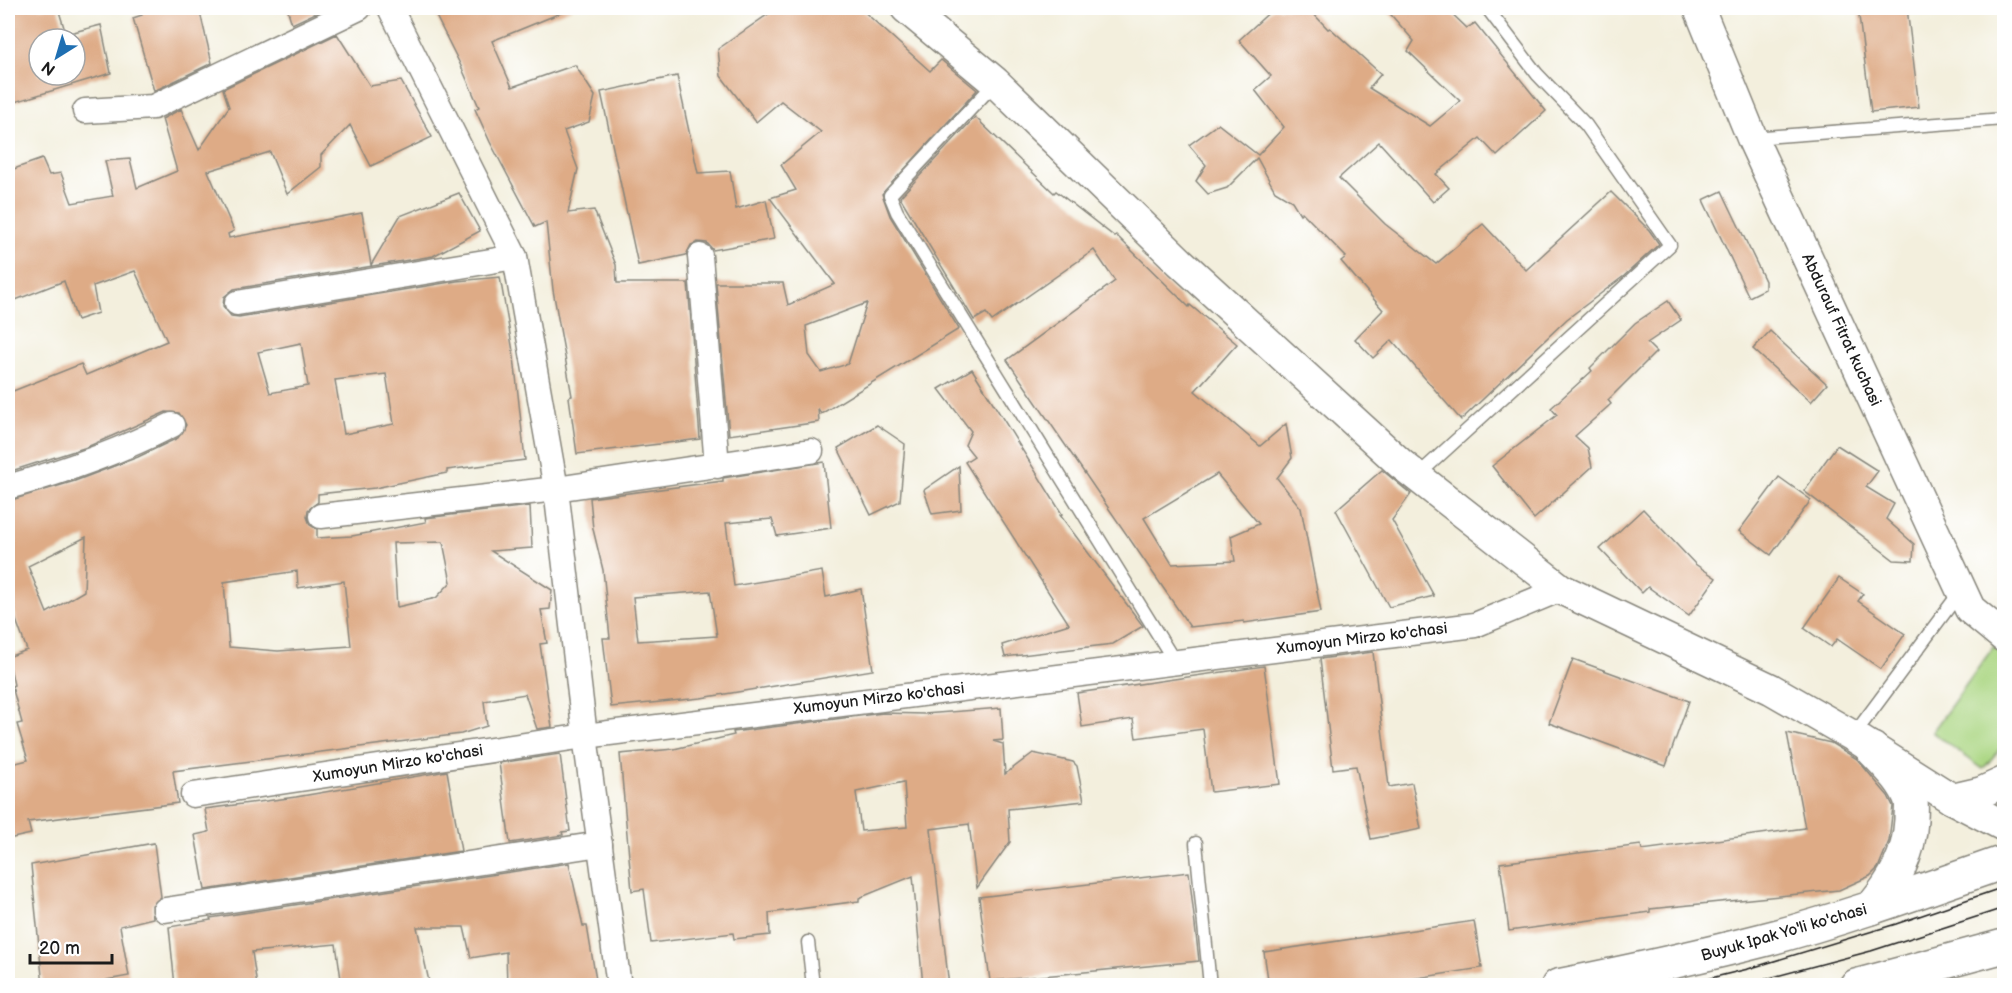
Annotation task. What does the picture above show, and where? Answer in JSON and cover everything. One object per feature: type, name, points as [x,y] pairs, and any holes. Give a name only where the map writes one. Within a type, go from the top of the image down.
[{"type":"main road","points":[[1863,742],[1904,786],[1912,803],[1910,835],[1904,861],[1894,881],[1872,908]]},
{"type":"main road","name":"Buyuk Ipak Yo'li ko'chasi","points":[[1558,986],[1668,964],[1769,939],[1872,908],[2004,862]]},
{"type":"main road","points":[[1856,986],[1919,977],[2002,947]]},
{"type":"street","points":[[85,111],[153,107],[359,8]]},
{"type":"street","points":[[390,8],[515,257],[556,489],[585,736],[619,986]]},
{"type":"street","points":[[906,8],[995,82],[1180,262],[1417,476],[1561,589],[1771,689],[1863,742],[1952,799],[2004,826]]},
{"type":"street","name":"Abdurauf Fitrat kuchasi","points":[[1699,8],[1752,138],[1970,609],[2004,637]]},
{"type":"street","points":[[700,256],[717,466]]},
{"type":"street","points":[[237,303],[515,257]]},
{"type":"street","points":[[8,487],[105,456],[172,425]]},
{"type":"street","points":[[321,516],[556,489],[811,451]]},
{"type":"street","name":"Xumoyun Mirzo ko'chasi","points":[[194,795],[585,736],[1475,625],[1561,589]]},
{"type":"street","points":[[1952,799],[1982,792],[2004,782]]},
{"type":"street","points":[[165,910],[600,843]]},
{"type":"lane","points":[[1417,476],[1670,245],[1586,125],[1537,74],[1487,8]]},
{"type":"lane","points":[[995,82],[890,195],[897,212],[1175,662]]},
{"type":"lane","points":[[1752,138],[2004,119]]},
{"type":"lane","points":[[1863,742],[1962,590]]},
{"type":"lane","points":[[1196,843],[1210,986]]},
{"type":"lane","points":[[808,942],[813,986]]},
{"type":"green space","points":[[1994,646],[2004,657],[2004,744],[1983,769],[1932,732]]},
{"type":"building","points":[[8,8],[58,8],[64,27],[27,27],[27,87],[64,87],[8,104]]},
{"type":"building","points":[[141,8],[199,8],[212,63],[154,91],[133,18],[142,15]]},
{"type":"building","points":[[287,8],[321,8],[322,10],[292,24]]},
{"type":"building","points":[[432,8],[573,8],[492,41],[512,87],[575,65],[595,96],[589,122],[564,131],[578,169],[568,213],[594,210],[616,265],[617,283],[688,283],[700,439],[577,454],[569,397],[572,396],[553,290],[546,222],[535,227],[490,142],[475,109],[479,107]]},
{"type":"building","points":[[777,8],[860,8],[930,71],[941,60],[977,90],[882,194],[890,216],[959,329],[821,414],[818,408],[819,422],[729,435],[716,283],[783,283],[788,305],[835,284],[770,198],[796,190],[781,165],[821,132],[781,101],[756,122],[721,76],[718,49]],"holes":[[[867,303],[848,364],[821,372],[809,355],[806,326]]]},
{"type":"building","points":[[1274,8],[1308,8],[1328,29],[1330,28],[1381,74],[1369,88],[1430,126],[1460,101],[1408,51],[1414,41],[1385,8],[1446,8],[1467,28],[1475,23],[1546,111],[1497,156],[1480,138],[1436,174],[1449,188],[1433,202],[1379,142],[1339,178],[1385,224],[1436,264],[1483,224],[1526,270],[1611,192],[1649,230],[1659,244],[1624,276],[1567,319],[1461,420],[1392,340],[1373,358],[1355,339],[1383,310],[1341,261],[1346,257],[1302,212],[1300,214],[1292,201],[1275,191],[1257,158],[1227,188],[1208,194],[1196,181],[1206,165],[1189,145],[1218,124],[1258,155],[1284,127],[1255,90],[1271,76],[1239,40]]},
{"type":"building","points":[[1858,8],[1907,8],[1919,107],[1871,112]]},
{"type":"building","points":[[101,25],[111,73],[87,80],[87,29]]},
{"type":"building","points":[[337,34],[370,86],[401,81],[432,137],[371,166],[350,125],[321,155],[321,167],[287,194],[270,152],[208,171],[234,231],[228,234],[229,238],[362,213],[371,265],[400,216],[459,193],[480,231],[433,256],[234,289],[224,297],[223,306],[231,316],[239,317],[457,281],[500,277],[514,357],[525,460],[447,470],[447,473],[375,488],[318,494],[318,502],[308,510],[307,517],[310,525],[317,529],[317,538],[352,536],[426,522],[425,518],[530,506],[532,548],[491,551],[552,590],[550,609],[541,610],[547,643],[540,644],[552,727],[537,729],[525,694],[484,701],[487,726],[461,734],[173,771],[178,803],[28,822],[31,834],[8,839],[8,765],[28,760],[17,724],[22,723],[12,686],[14,685],[8,657],[27,650],[8,598],[8,501],[75,481],[138,457],[178,438],[186,425],[179,413],[166,412],[87,447],[8,472],[8,393],[81,364],[86,375],[167,341],[135,271],[93,286],[98,313],[77,320],[64,281],[8,303],[8,171],[42,159],[49,175],[61,173],[72,203],[113,196],[105,161],[130,159],[137,188],[177,171],[162,119],[181,109],[199,150],[229,107],[223,89]],"holes":[[[301,343],[308,386],[270,393],[258,352]],[[386,374],[394,424],[344,434],[335,380]],[[86,537],[84,591],[47,613],[28,566]],[[443,542],[451,582],[436,598],[397,607],[393,543]],[[297,571],[298,588],[344,581],[351,646],[278,651],[229,647],[224,582]]]},
{"type":"building","points":[[677,76],[698,173],[730,171],[736,209],[766,200],[774,239],[713,250],[707,243],[698,242],[691,245],[686,255],[638,265],[601,92]]},
{"type":"building","points":[[975,117],[1054,193],[1056,191],[1115,237],[1116,235],[1189,307],[1190,305],[1237,344],[1195,391],[1260,446],[1286,424],[1292,458],[1277,478],[1301,508],[1321,612],[1244,623],[1244,621],[1190,627],[1007,360],[1115,281],[1094,250],[992,321],[986,313],[974,320],[900,197]],"holes":[[[1217,474],[1259,524],[1231,536],[1235,561],[1172,564],[1144,518]]]},
{"type":"building","points":[[1722,191],[1765,281],[1765,289],[1749,297],[1703,200]]},
{"type":"building","points":[[1668,301],[1681,320],[1647,343],[1656,352],[1608,400],[1611,404],[1575,436],[1588,448],[1592,467],[1534,519],[1492,466],[1557,415],[1551,408],[1592,371],[1590,368],[1635,323]]},
{"type":"building","points":[[1770,331],[1827,384],[1811,402],[1753,349]]},
{"type":"building","points":[[972,369],[1062,514],[1060,515],[1143,626],[1113,644],[1005,657],[1002,645],[1069,624],[965,462],[974,456],[965,445],[971,431],[939,389]]},
{"type":"building","points":[[877,425],[905,444],[900,501],[871,515],[838,448]]},
{"type":"building","points":[[1837,445],[1878,471],[1866,487],[1894,504],[1886,519],[1914,544],[1913,561],[1894,560],[1804,491]]},
{"type":"building","points":[[824,462],[831,528],[777,536],[772,519],[726,523],[734,586],[822,571],[826,597],[861,589],[873,670],[701,698],[611,707],[603,638],[610,638],[603,570],[593,529],[590,498],[723,481],[723,478]],"holes":[[[710,591],[717,636],[638,641],[633,597]]]},
{"type":"building","points":[[959,466],[961,510],[932,514],[924,490]]},
{"type":"building","points":[[1382,470],[1411,494],[1392,520],[1434,596],[1389,607],[1336,510]]},
{"type":"building","points":[[1779,477],[1811,500],[1771,555],[1739,531]]},
{"type":"building","points":[[1643,509],[1695,564],[1716,578],[1689,616],[1648,587],[1642,593],[1600,549]]},
{"type":"building","points":[[1839,578],[1863,594],[1858,601],[1905,634],[1881,669],[1837,639],[1831,647],[1804,628]]},
{"type":"building","points":[[1373,652],[1389,787],[1412,783],[1421,829],[1371,839],[1356,766],[1333,769],[1320,659]]},
{"type":"building","points":[[1573,659],[1689,701],[1666,766],[1549,723]]},
{"type":"building","points":[[1264,666],[1280,784],[1211,792],[1203,729],[1136,738],[1133,719],[1082,727],[1077,693]]},
{"type":"building","points":[[1001,708],[1003,740],[993,741],[1003,744],[1005,774],[1033,753],[1073,762],[1077,766],[1084,801],[1008,809],[1010,842],[977,888],[969,824],[931,829],[949,986],[923,986],[913,876],[859,898],[859,901],[769,913],[770,935],[734,939],[733,933],[651,943],[644,889],[632,891],[620,754],[674,749],[734,735],[733,732],[883,713],[924,714]],"holes":[[[904,782],[907,827],[861,831],[856,792]]]},
{"type":"building","points":[[1787,733],[1831,743],[1857,759],[1888,796],[1893,806],[1889,841],[1878,868],[1870,876],[1839,890],[1650,909],[1650,912],[1509,931],[1500,863],[1641,845],[1642,850],[1805,828]]},
{"type":"building","points":[[560,754],[570,831],[562,832],[563,835],[510,843],[499,763]]},
{"type":"building","points":[[447,771],[461,851],[205,890],[195,835],[209,832],[205,809],[296,797]]},
{"type":"building","points":[[154,843],[161,897],[152,905],[153,918],[120,926],[129,976],[107,980],[107,986],[43,986],[31,865]]},
{"type":"building","points":[[569,863],[583,926],[587,926],[597,986],[507,986],[506,952],[471,958],[464,927],[417,927],[430,986],[342,986],[336,944],[252,952],[257,986],[175,986],[169,927],[211,920],[210,918]]},
{"type":"building","points":[[1189,872],[1199,961],[990,981],[979,897]]},
{"type":"building","points":[[1474,921],[1482,968],[1366,986],[1269,986],[1264,952]]},
{"type":"tram line","points":[[1678,986],[1748,969],[1896,924],[2004,887]]},
{"type":"tram line","points":[[1739,986],[1871,951],[2004,908]]}]
